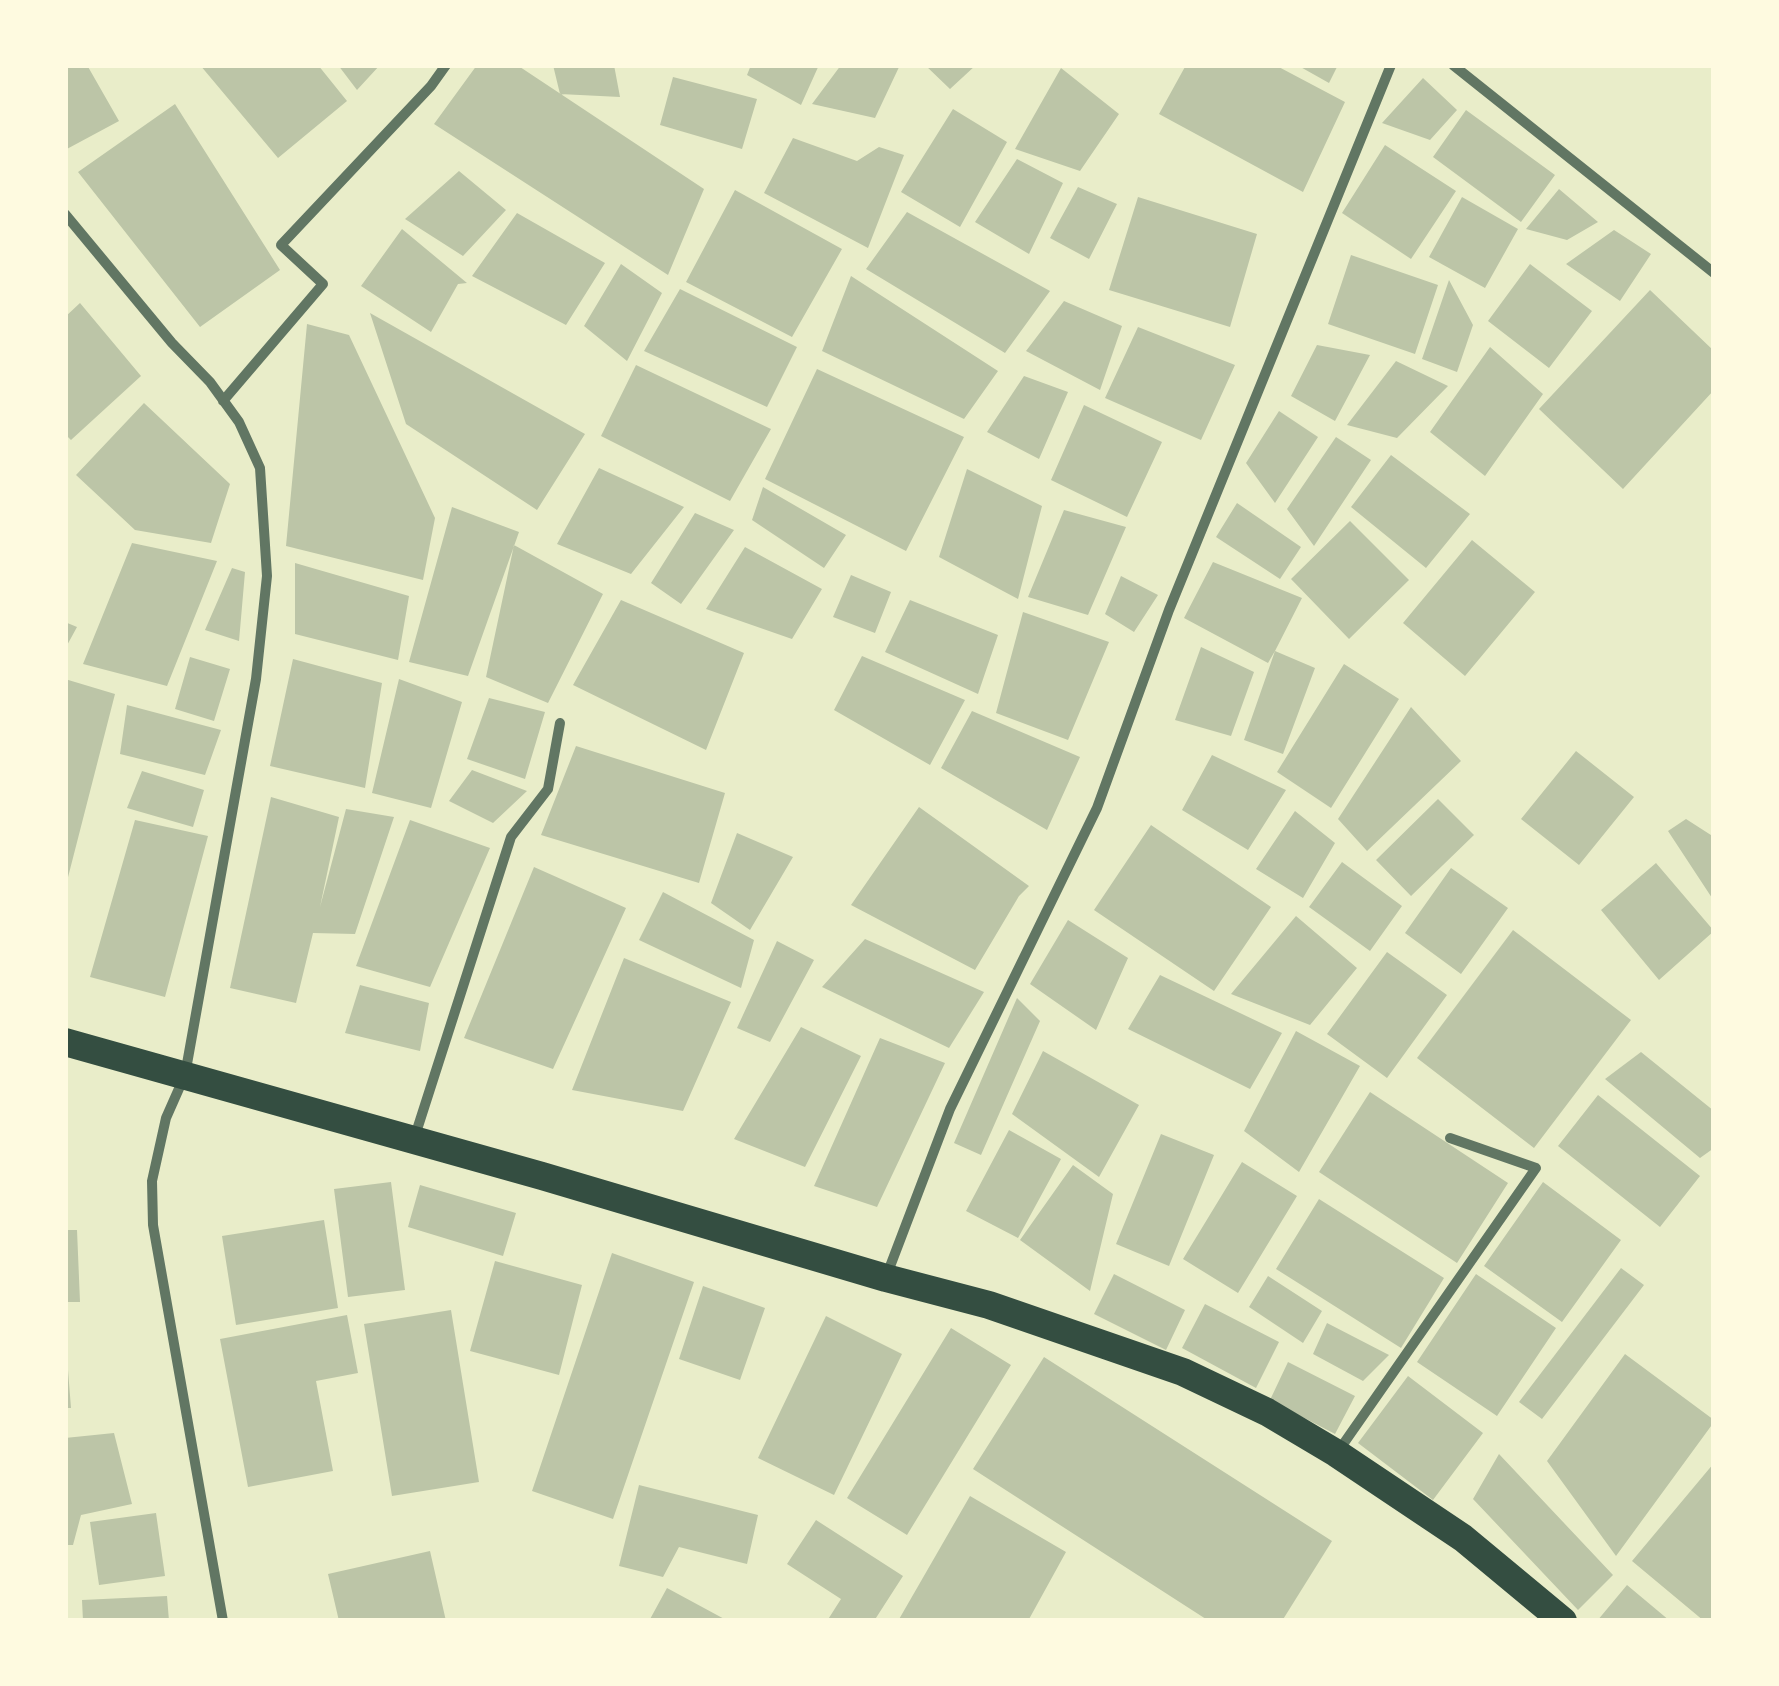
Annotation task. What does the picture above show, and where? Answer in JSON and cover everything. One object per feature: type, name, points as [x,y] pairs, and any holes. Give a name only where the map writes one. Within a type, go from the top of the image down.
[{"type":"highway","points":[[65,1042],[886,1278],[989,1304],[1183,1372],[1266,1412],[1336,1454],[1463,1538],[1563,1621]]},
{"type":"street","points":[[224,402],[323,284],[282,244],[432,86],[446,65]]},
{"type":"street","points":[[886,1278],[950,1108],[1097,808],[1169,610],[1390,65]]},
{"type":"street","points":[[1453,65],[1714,273]]},
{"type":"street","points":[[65,214],[224,402],[260,468],[267,576],[256,680],[185,1075],[166,1118],[152,1181],[153,1225],[222,1621]]},
{"type":"street","points":[[413,1140],[511,838],[548,789],[560,724]]},
{"type":"street","points":[[1336,1454],[1536,1168],[1450,1138]]},
{"type":"building","points":[[65,65],[87,65],[119,121],[65,150]]},
{"type":"building","points":[[200,65],[318,65],[347,101],[278,158]]},
{"type":"building","points":[[338,65],[380,65],[357,90]]},
{"type":"building","points":[[477,65],[517,65],[704,189],[668,275],[434,124]]},
{"type":"building","points":[[553,65],[614,65],[620,97],[560,94]]},
{"type":"building","points":[[751,65],[819,65],[801,105],[747,75]]},
{"type":"building","points":[[841,65],[900,65],[875,118],[812,104]]},
{"type":"building","points":[[925,65],[976,65],[950,89]]},
{"type":"building","points":[[1186,65],[1275,65],[1345,102],[1303,192],[1159,114]]},
{"type":"building","points":[[1297,65],[1338,65],[1329,83]]},
{"type":"building","points":[[1061,68],[1119,114],[1080,171],[1015,149]]},
{"type":"building","points":[[673,77],[757,99],[742,149],[660,125]]},
{"type":"building","points":[[1423,78],[1457,110],[1430,140],[1382,123]]},
{"type":"building","points":[[175,104],[280,270],[200,327],[78,172]]},
{"type":"building","points":[[953,109],[1007,142],[960,227],[901,192]]},
{"type":"building","points":[[1466,110],[1555,175],[1521,222],[1433,157]]},
{"type":"building","points":[[793,138],[857,161],[879,147],[904,155],[868,248],[764,193]]},
{"type":"building","points":[[1385,145],[1456,191],[1411,259],[1342,213]]},
{"type":"building","points":[[1017,159],[1063,183],[1029,254],[975,222]]},
{"type":"building","points":[[459,171],[506,210],[463,256],[405,219]]},
{"type":"building","points":[[1078,187],[1117,204],[1089,259],[1050,238]]},
{"type":"building","points":[[1559,189],[1598,222],[1567,240],[1526,229]]},
{"type":"building","points":[[735,190],[842,249],[792,337],[686,282]]},
{"type":"building","points":[[1138,197],[1257,234],[1230,327],[1109,290]]},
{"type":"building","points":[[1462,197],[1518,229],[1485,288],[1429,257]]},
{"type":"building","points":[[907,212],[1050,291],[1005,353],[866,269]]},
{"type":"building","points":[[517,213],[605,263],[566,325],[472,276]]},
{"type":"building","points":[[402,229],[467,283],[458,284],[431,332],[361,286]]},
{"type":"building","points":[[1614,230],[1651,254],[1620,301],[1566,264]]},
{"type":"building","points":[[1351,255],[1438,285],[1415,354],[1328,324]]},
{"type":"building","points":[[621,264],[662,293],[627,361],[584,326]]},
{"type":"building","points":[[1530,264],[1592,311],[1549,368],[1488,321]]},
{"type":"building","points":[[851,276],[998,371],[964,419],[822,351]]},
{"type":"building","points":[[1449,280],[1473,325],[1457,372],[1422,359]]},
{"type":"building","points":[[680,289],[797,347],[767,407],[644,351]]},
{"type":"building","points":[[1650,290],[1714,351],[1714,390],[1623,489],[1539,409]]},
{"type":"building","points":[[1064,301],[1122,326],[1100,390],[1026,351]]},
{"type":"building","points":[[80,303],[141,376],[71,440],[65,434],[65,317]]},
{"type":"building","points":[[370,313],[585,434],[537,510],[406,424]]},
{"type":"building","points":[[307,324],[349,335],[435,518],[423,580],[286,546]]},
{"type":"building","points":[[1138,327],[1235,365],[1201,440],[1105,398]]},
{"type":"building","points":[[1317,345],[1370,355],[1335,421],[1291,396]]},
{"type":"building","points":[[1490,347],[1543,394],[1485,476],[1430,432]]},
{"type":"building","points":[[1396,361],[1448,386],[1397,438],[1347,425]]},
{"type":"building","points":[[636,365],[771,429],[730,501],[601,436]]},
{"type":"building","points":[[817,369],[964,437],[906,551],[765,479]]},
{"type":"building","points":[[1024,376],[1068,392],[1039,459],[987,432]]},
{"type":"building","points":[[144,403],[230,484],[211,543],[135,530],[76,475]]},
{"type":"building","points":[[1084,405],[1162,442],[1127,517],[1051,480]]},
{"type":"building","points":[[1279,411],[1318,437],[1275,503],[1246,463]]},
{"type":"building","points":[[1336,437],[1371,460],[1314,546],[1287,509]]},
{"type":"building","points":[[1391,455],[1470,514],[1426,568],[1351,507]]},
{"type":"building","points":[[599,468],[684,507],[631,574],[557,544]]},
{"type":"building","points":[[967,469],[1042,506],[1018,599],[939,557]]},
{"type":"building","points":[[763,487],[846,535],[824,568],[752,520]]},
{"type":"building","points":[[1237,503],[1301,547],[1280,579],[1216,537]]},
{"type":"building","points":[[452,507],[519,532],[468,676],[409,662]]},
{"type":"building","points":[[1064,510],[1126,527],[1088,615],[1028,597]]},
{"type":"building","points":[[695,513],[734,530],[681,604],[651,583]]},
{"type":"building","points":[[1350,521],[1409,580],[1349,639],[1291,579]]},
{"type":"building","points":[[1472,540],[1535,592],[1465,676],[1403,623]]},
{"type":"building","points":[[132,543],[217,561],[167,686],[83,664]]},
{"type":"building","points":[[514,545],[603,594],[548,703],[486,677]]},
{"type":"building","points":[[745,547],[822,589],[792,639],[706,609]]},
{"type":"building","points":[[1213,562],[1302,598],[1268,663],[1184,618]]},
{"type":"building","points":[[295,563],[409,596],[398,660],[295,634]]},
{"type":"building","points":[[232,568],[245,572],[239,641],[205,630]]},
{"type":"building","points":[[851,575],[891,592],[875,633],[833,617]]},
{"type":"building","points":[[1121,576],[1158,595],[1134,632],[1105,614]]},
{"type":"building","points":[[621,600],[744,653],[706,750],[573,685]]},
{"type":"building","points":[[910,600],[998,635],[978,694],[885,652]]},
{"type":"building","points":[[1023,612],[1109,642],[1068,740],[996,713]]},
{"type":"building","points":[[65,622],[77,627],[65,649]]},
{"type":"building","points":[[1201,647],[1254,672],[1231,736],[1175,720]]},
{"type":"building","points":[[1275,651],[1315,668],[1283,754],[1244,740]]},
{"type":"building","points":[[862,656],[965,700],[930,765],[834,710]]},
{"type":"building","points":[[190,657],[230,669],[214,721],[175,709]]},
{"type":"building","points":[[293,659],[382,683],[365,788],[270,766]]},
{"type":"building","points":[[1344,664],[1399,699],[1331,808],[1277,772]]},
{"type":"building","points":[[65,679],[115,694],[66,885],[65,885]]},
{"type":"building","points":[[399,679],[462,702],[431,808],[372,793]]},
{"type":"building","points":[[489,698],[545,712],[525,779],[467,759]]},
{"type":"building","points":[[127,705],[221,730],[205,775],[120,754]]},
{"type":"building","points":[[1411,707],[1461,761],[1367,851],[1338,819]]},
{"type":"building","points":[[972,711],[1080,757],[1047,830],[941,768]]},
{"type":"building","points":[[576,746],[725,793],[699,883],[541,835]]},
{"type":"building","points":[[1576,751],[1634,797],[1579,865],[1521,819]]},
{"type":"building","points":[[1212,755],[1286,790],[1248,850],[1182,810]]},
{"type":"building","points":[[472,770],[527,791],[493,823],[449,801]]},
{"type":"building","points":[[142,771],[204,790],[193,827],[127,808]]},
{"type":"building","points":[[271,797],[339,817],[320,907],[346,809],[394,817],[355,934],[313,933],[296,1003],[230,988]]},
{"type":"building","points":[[1438,799],[1474,835],[1411,896],[1376,860]]},
{"type":"building","points":[[919,807],[1029,886],[1019,896],[975,970],[851,905]]},
{"type":"building","points":[[1295,811],[1335,843],[1303,898],[1256,869]]},
{"type":"building","points":[[1686,819],[1714,837],[1714,901],[1668,831]]},
{"type":"building","points":[[135,820],[208,836],[165,997],[90,977]]},
{"type":"building","points":[[410,820],[490,848],[430,987],[356,966]]},
{"type":"building","points":[[1151,825],[1271,907],[1214,991],[1094,910]]},
{"type":"building","points":[[737,833],[793,857],[750,930],[711,903]]},
{"type":"building","points":[[1342,862],[1402,906],[1370,951],[1309,907]]},
{"type":"building","points":[[1656,863],[1714,931],[1659,980],[1601,910]]},
{"type":"building","points":[[534,867],[626,908],[553,1069],[464,1038]]},
{"type":"building","points":[[1451,868],[1508,908],[1461,974],[1405,933]]},
{"type":"building","points":[[663,892],[754,940],[741,988],[639,940]]},
{"type":"building","points":[[1296,916],[1357,968],[1310,1025],[1231,994]]},
{"type":"building","points":[[1068,920],[1128,958],[1096,1030],[1030,984]]},
{"type":"building","points":[[1513,930],[1631,1020],[1534,1148],[1417,1058]]},
{"type":"building","points":[[865,939],[984,992],[949,1048],[822,987]]},
{"type":"building","points":[[777,941],[814,960],[770,1042],[737,1028]]},
{"type":"building","points":[[1387,952],[1447,995],[1387,1078],[1327,1034]]},
{"type":"building","points":[[624,958],[731,1002],[683,1111],[572,1090]]},
{"type":"building","points":[[1160,975],[1282,1033],[1250,1089],[1128,1029]]},
{"type":"building","points":[[360,985],[429,1003],[420,1051],[345,1033]]},
{"type":"building","points":[[1017,998],[1040,1021],[981,1155],[954,1143]]},
{"type":"building","points":[[801,1027],[861,1056],[805,1167],[734,1139]]},
{"type":"building","points":[[1296,1031],[1360,1066],[1299,1172],[1244,1131]]},
{"type":"building","points":[[880,1038],[945,1063],[877,1207],[814,1186]]},
{"type":"building","points":[[1043,1051],[1139,1105],[1099,1177],[1012,1114]]},
{"type":"building","points":[[1641,1052],[1714,1111],[1714,1148],[1700,1158],[1605,1079]]},
{"type":"building","points":[[1370,1092],[1508,1183],[1457,1263],[1319,1172]]},
{"type":"building","points":[[1598,1095],[1700,1176],[1660,1227],[1558,1146]]},
{"type":"building","points":[[1009,1130],[1061,1159],[1018,1238],[966,1211]]},
{"type":"building","points":[[1161,1134],[1214,1155],[1169,1266],[1116,1244]]},
{"type":"building","points":[[1242,1162],[1297,1196],[1238,1293],[1183,1259]]},
{"type":"building","points":[[1073,1165],[1113,1194],[1090,1291],[1020,1240]]},
{"type":"building","points":[[391,1182],[405,1290],[348,1297],[334,1189]]},
{"type":"building","points":[[1543,1182],[1621,1240],[1562,1322],[1484,1266]]},
{"type":"building","points":[[420,1185],[516,1213],[503,1256],[408,1227]]},
{"type":"building","points":[[1319,1199],[1444,1278],[1401,1348],[1276,1269]]},
{"type":"building","points":[[324,1220],[338,1308],[236,1325],[222,1236]]},
{"type":"building","points":[[65,1230],[77,1230],[80,1302],[65,1302]]},
{"type":"building","points":[[612,1253],[694,1282],[613,1519],[532,1491]]},
{"type":"building","points":[[495,1261],[582,1285],[559,1375],[470,1351]]},
{"type":"building","points":[[1621,1268],[1644,1285],[1542,1419],[1519,1402]]},
{"type":"building","points":[[1114,1274],[1185,1310],[1166,1350],[1094,1314]]},
{"type":"building","points":[[1476,1274],[1556,1328],[1497,1416],[1417,1362]]},
{"type":"building","points":[[1268,1276],[1322,1311],[1303,1343],[1249,1307]]},
{"type":"building","points":[[703,1286],[765,1308],[740,1380],[679,1359]]},
{"type":"building","points":[[1205,1304],[1279,1342],[1256,1388],[1182,1348]]},
{"type":"building","points":[[451,1310],[479,1482],[392,1496],[364,1324]]},
{"type":"building","points":[[347,1315],[358,1373],[316,1381],[333,1471],[248,1487],[220,1339]]},
{"type":"building","points":[[826,1316],[902,1354],[834,1495],[758,1458]]},
{"type":"building","points":[[1327,1323],[1389,1355],[1363,1381],[1313,1354]]},
{"type":"building","points":[[951,1328],[1011,1365],[907,1535],[847,1498]]},
{"type":"building","points":[[1625,1354],[1714,1422],[1616,1556],[1547,1461]]},
{"type":"building","points":[[1044,1357],[1332,1541],[1282,1621],[1209,1621],[973,1469]]},
{"type":"building","points":[[1288,1362],[1355,1396],[1335,1434],[1270,1400]]},
{"type":"building","points":[[68,1370],[71,1408],[65,1408]]},
{"type":"building","points":[[1408,1376],[1483,1433],[1433,1500],[1358,1443]]},
{"type":"building","points":[[114,1433],[132,1504],[81,1515],[73,1545],[65,1545],[65,1438]]},
{"type":"building","points":[[1499,1454],[1613,1575],[1578,1610],[1473,1499]]},
{"type":"building","points":[[1714,1463],[1714,1621],[1704,1621],[1632,1561]]},
{"type":"building","points":[[639,1485],[758,1515],[747,1564],[679,1547],[663,1577],[619,1566]]},
{"type":"building","points":[[970,1496],[1066,1552],[1028,1621],[898,1621]]},
{"type":"building","points":[[156,1513],[165,1576],[99,1585],[90,1522]]},
{"type":"building","points":[[816,1520],[903,1576],[874,1621],[827,1621],[841,1599],[787,1564]]},
{"type":"building","points":[[430,1551],[446,1621],[339,1621],[328,1574]]},
{"type":"building","points":[[1627,1585],[1670,1621],[1597,1621]]},
{"type":"building","points":[[667,1588],[728,1621],[649,1621]]},
{"type":"building","points":[[167,1596],[169,1621],[83,1621],[82,1600]]}]
